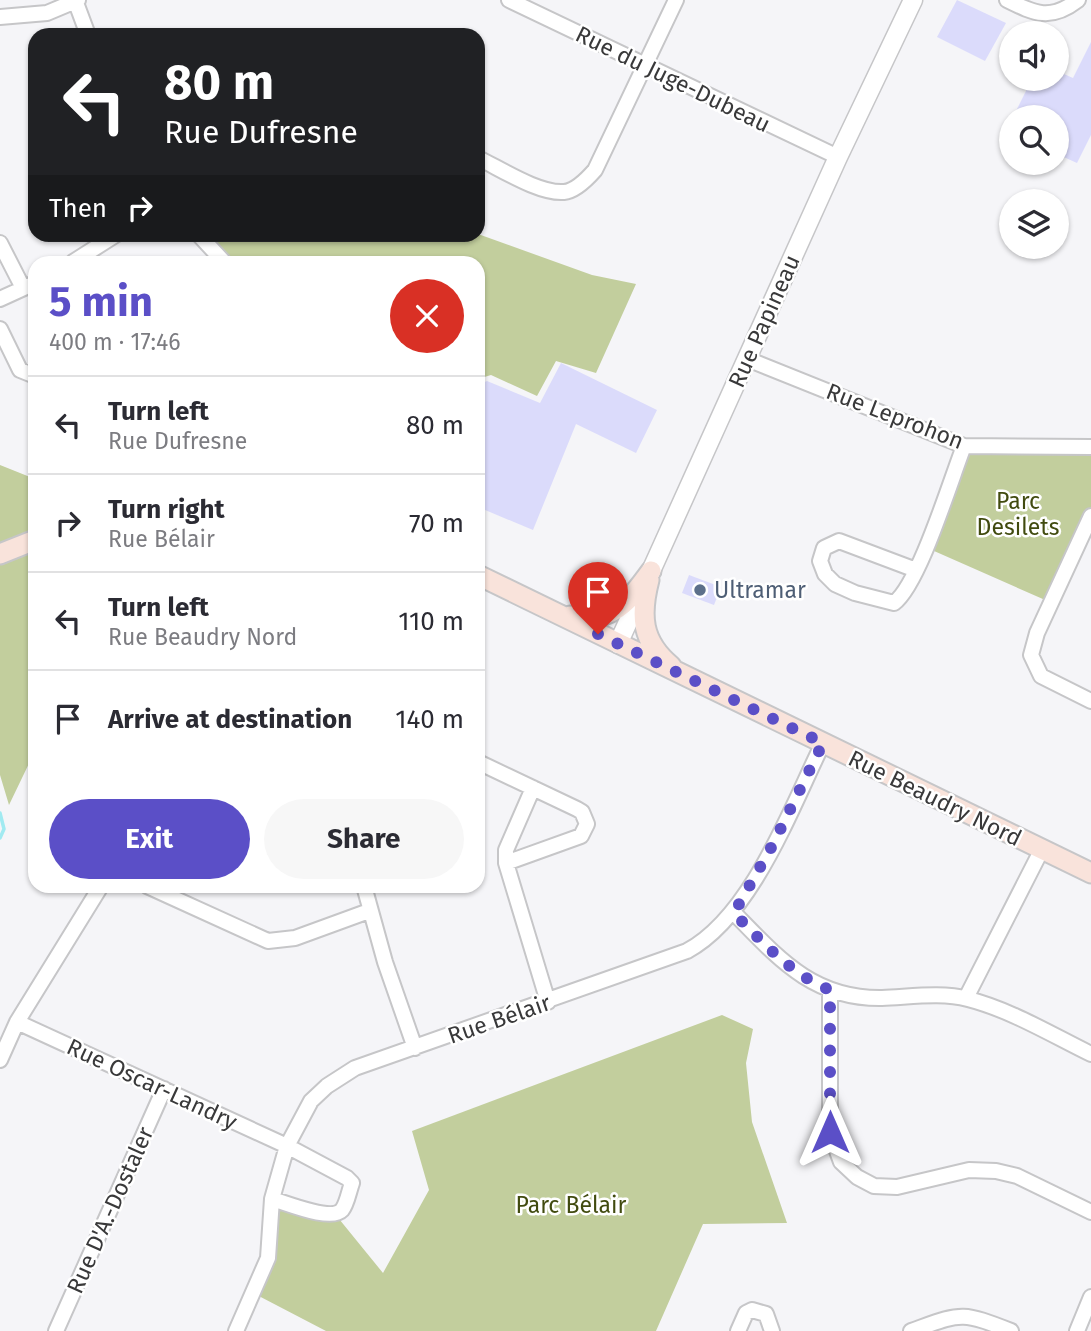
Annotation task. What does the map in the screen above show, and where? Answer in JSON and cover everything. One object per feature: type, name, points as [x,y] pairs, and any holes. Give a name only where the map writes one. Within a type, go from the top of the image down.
[{"type":"main road","points":[[0,554],[28,543]]},
{"type":"main road","points":[[538,605],[561,614],[592,619],[612,612],[629,601],[651,571]]},
{"type":"main road","points":[[651,571],[643,601],[643,619],[648,636],[660,657],[683,675]]},
{"type":"main road","name":"Rue Beaudry Nord","points":[[485,578],[1091,873]]},
{"type":"street","points":[[0,18],[47,13],[76,0],[86,28]]},
{"type":"street","name":"Rue du Juge-Dubeau","points":[[509,0],[838,157]]},
{"type":"street","points":[[485,161],[545,191],[565,192],[581,184],[595,170],[676,0]]},
{"type":"street","name":"Rue Papineau","points":[[618,644],[838,157],[913,0]]},
{"type":"street","points":[[1007,0],[1036,14],[1051,13],[1078,0]]},
{"type":"street","points":[[83,256],[105,242]]},
{"type":"street","points":[[205,242],[218,256]]},
{"type":"street","points":[[0,243],[28,285]]},
{"type":"street","points":[[0,299],[28,286]]},
{"type":"street","points":[[0,329],[19,370],[28,373]]},
{"type":"street","name":"Rue Leprohon","points":[[747,359],[964,446],[1091,447]]},
{"type":"street","points":[[915,570],[839,541],[824,548],[820,561],[825,574],[835,584],[855,593],[894,603],[901,597],[915,570],[964,446]]},
{"type":"street","points":[[1091,516],[1032,645],[1031,655],[1041,676],[1091,701]]},
{"type":"street","name":"Rue Bélair","points":[[236,1331],[268,1258],[272,1199],[287,1146],[311,1101],[327,1086],[355,1068],[548,1002],[705,942],[734,913],[772,846],[823,743]]},
{"type":"street","points":[[485,765],[582,812],[587,824],[585,832],[566,842],[506,863]]},
{"type":"street","points":[[533,788],[506,850],[506,863],[548,1002]]},
{"type":"street","points":[[967,998],[1042,849]]},
{"type":"street","points":[[0,1060],[17,1022],[97,893]]},
{"type":"street","points":[[162,893],[268,941],[295,938],[369,911]]},
{"type":"street","points":[[365,893],[415,1048]]},
{"type":"street","points":[[734,913],[807,981],[840,994],[878,998],[967,998],[1091,1054]]},
{"type":"street","points":[[830,990],[830,1132],[841,1162],[857,1178],[874,1186],[897,1187],[969,1170],[996,1171],[1017,1176],[1091,1212]]},
{"type":"street","name":"Rue Oscar-Landry","points":[[17,1022],[287,1146],[347,1178],[352,1184],[343,1209],[335,1214],[321,1214],[272,1199]]},
{"type":"street","name":"Rue D'A.-Dostaler","points":[[56,1331],[164,1089]]},
{"type":"street","points":[[1077,1331],[1091,1297]]},
{"type":"street","points":[[738,1331],[746,1313],[752,1310],[766,1314],[772,1331]]},
{"type":"street","points":[[911,1331],[954,1316],[967,1315],[1011,1331]]},
{"type":"green space","points":[[485,237],[592,275],[636,284],[596,373],[556,361],[537,396],[491,375],[485,377],[485,256],[216,256],[203,242],[485,242]]},
{"type":"green space","name":"Parc Desilets","points":[[964,446],[1091,447],[1091,515],[1052,603],[925,547]]},
{"type":"green space","points":[[0,465],[28,476],[28,766],[9,805],[0,775]]},
{"type":"green space","name":"Parc Bélair","points":[[722,1015],[753,1029],[746,1063],[752,1122],[787,1223],[703,1224],[656,1331],[326,1331],[253,1293],[268,1258],[272,1199],[335,1214],[383,1273],[429,1190],[412,1131]]},
{"type":"building","points":[[957,0],[1002,21],[999,21],[999,36],[985,61],[937,37]]},
{"type":"building","points":[[1091,42],[1091,135],[1077,163],[1069,159],[1069,105],[1019,105],[1026,91],[1069,91],[1069,76],[1073,78]]},
{"type":"building","points":[[561,363],[657,410],[636,453],[576,424],[533,530],[485,510],[485,382],[540,403]]},
{"type":"building","points":[[689,575],[721,587],[714,605],[682,593]]},
{"type":"waterway","points":[[0,813],[4,829],[0,838]]},
{"type":"place","name":"Ultramar","points":[[700,590]]},
{"type":"route","points":[[598,634],[823,743],[772,846],[734,913],[807,981],[830,990],[830,1132]]}]
